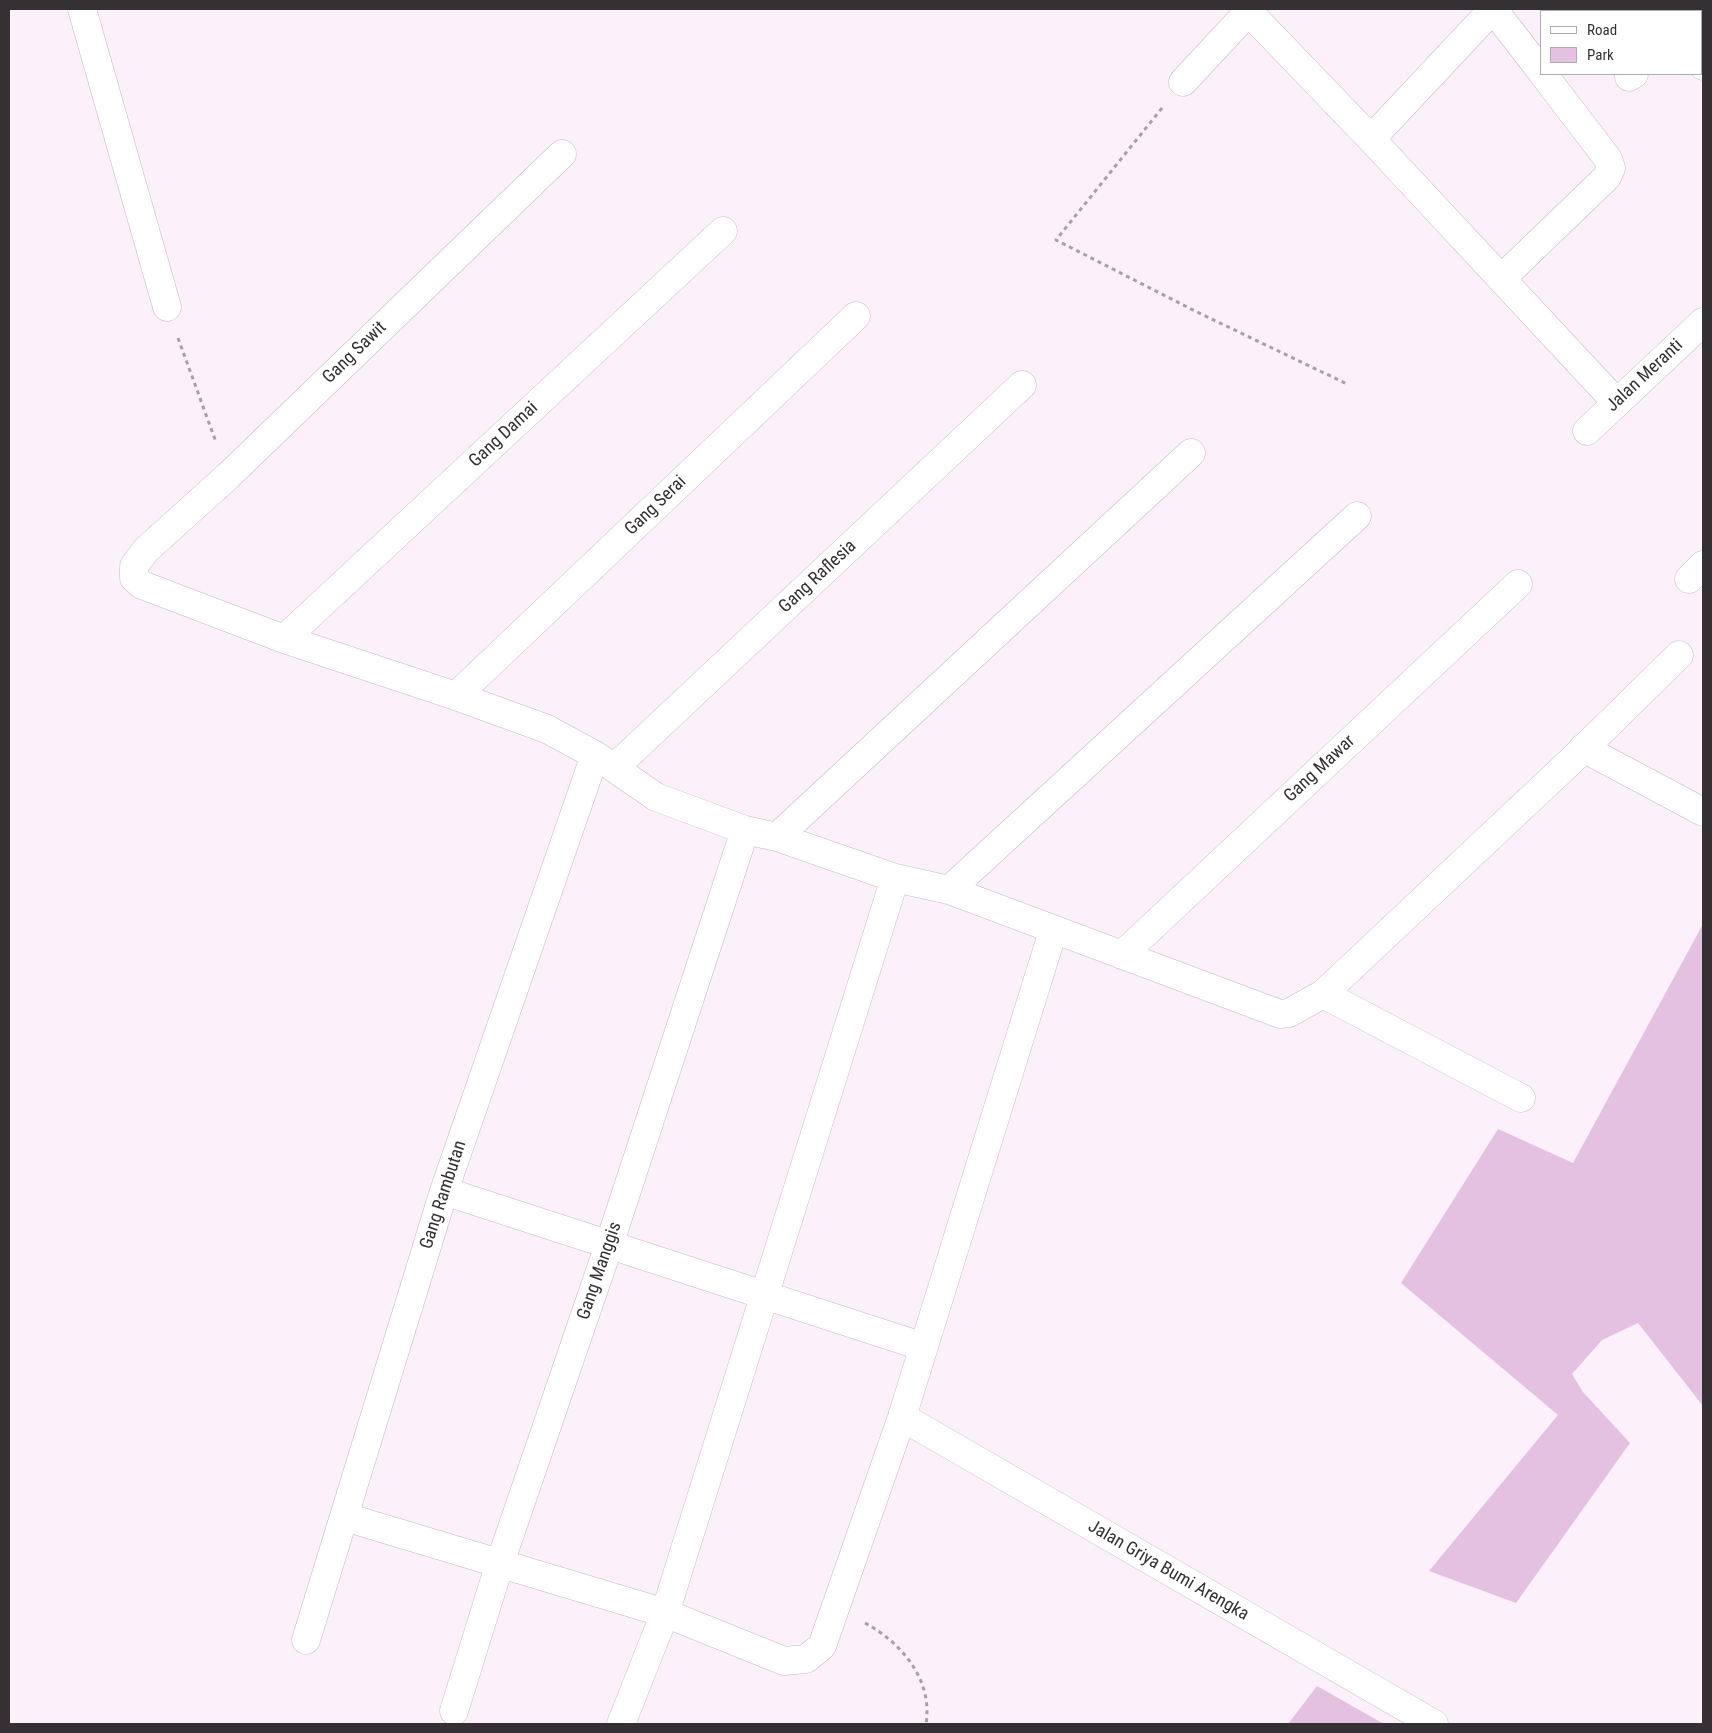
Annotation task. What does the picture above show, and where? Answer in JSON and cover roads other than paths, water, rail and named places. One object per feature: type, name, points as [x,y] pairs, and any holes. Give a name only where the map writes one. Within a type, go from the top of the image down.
[{"type":"street","points":[[82,9],[167,306]]},
{"type":"street","points":[[1371,139],[1493,9],[1540,70]]},
{"type":"street","points":[[1183,82],[1249,10],[1617,403]]},
{"type":"street","points":[[1502,278],[1608,177],[1610,168],[1608,159],[1544,75]]},
{"type":"street","name":"Gang Sawit","points":[[562,154],[228,476],[146,550],[134,566],[134,578],[142,585],[284,639],[456,696],[548,729],[604,762],[656,797],[745,830],[777,837],[895,878],[949,890],[1054,931],[1122,954],[1280,1014],[1289,1013],[1323,994],[1584,748],[1679,655]]},
{"type":"street","name":"Gang Damai","points":[[284,639],[723,231]]},
{"type":"street","name":"Gang Serai","points":[[456,696],[856,316]]},
{"type":"street","name":"Jalan Meranti","points":[[1587,431],[1703,322]]},
{"type":"street","name":"Gang Raflesia","points":[[604,762],[1022,385]]},
{"type":"street","points":[[777,837],[1191,453]]},
{"type":"street","points":[[949,890],[1357,516]]},
{"type":"street","name":"Gang Mawar","points":[[1122,954],[1518,584]]},
{"type":"street","points":[[1584,748],[1703,812]]},
{"type":"street","name":"Gang Rambutan","points":[[306,1640],[444,1192],[604,762]]},
{"type":"street","name":"Gang Manggis","points":[[454,1711],[500,1563],[609,1245],[745,830]]},
{"type":"street","points":[[621,1724],[665,1613],[895,878]]},
{"type":"street","points":[[345,1517],[665,1613],[784,1661],[806,1659],[822,1646],[902,1418],[1054,931]]},
{"type":"street","points":[[1323,994],[1521,1098]]},
{"type":"street","points":[[444,1192],[924,1347]]},
{"type":"street","name":"Jalan Griya Bumi Arengka","points":[[902,1418],[1434,1724]]}]
